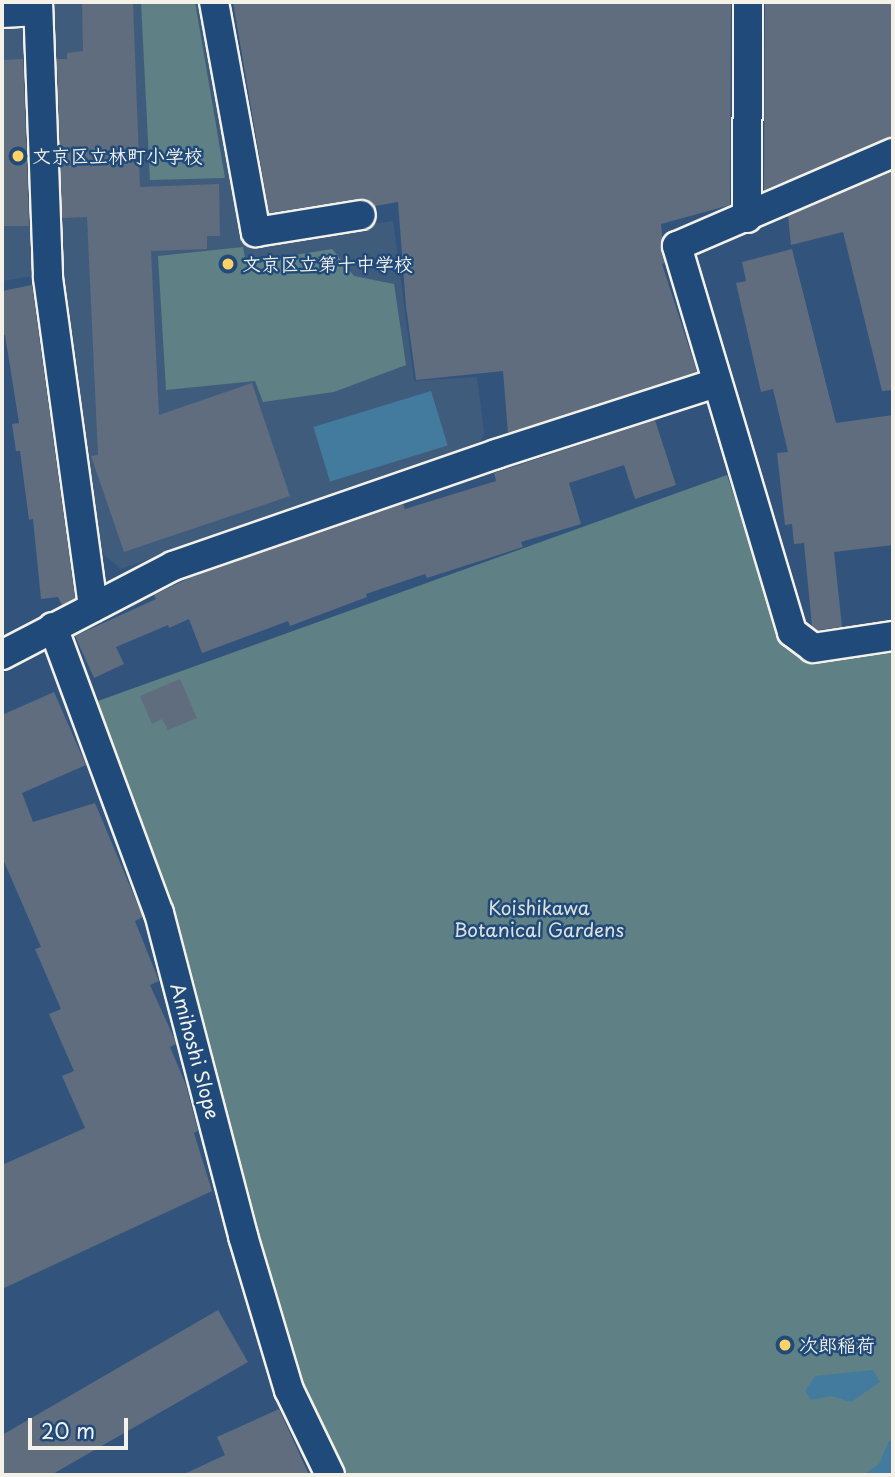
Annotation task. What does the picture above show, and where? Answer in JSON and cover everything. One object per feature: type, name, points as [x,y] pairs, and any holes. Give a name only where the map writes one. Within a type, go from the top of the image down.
[{"type":"street","points":[[214,2],[256,232],[361,215]]},
{"type":"street","points":[[747,218],[748,2]]},
{"type":"street","points":[[2,13],[38,7],[48,278],[93,607]]},
{"type":"street","points":[[893,153],[677,246],[792,632],[813,648],[893,636]]},
{"type":"street","points":[[2,655],[173,566],[496,454],[716,383]]},
{"type":"street","name":"Amihoshi Slope","points":[[53,627],[159,913],[243,1236],[289,1390],[330,1475]]},
{"type":"shaded area","name":"文京区立第十中学校","points":[[48,2],[207,2],[250,241],[393,221],[414,381],[477,377],[484,433],[477,448],[121,569],[102,553],[59,286]]},
{"type":"shaded area","name":"文京区立林町小学校","points":[[23,27],[31,38],[38,275],[2,281],[2,29]]},
{"type":"shaded area","points":[[431,391],[448,446],[330,481],[313,427]]},
{"type":"shaded area","points":[[873,1370],[880,1382],[851,1402],[831,1396],[811,1400],[805,1391],[815,1376]]},
{"type":"shaded area","points":[[893,1439],[893,1475],[863,1475],[879,1464],[889,1441]]},
{"type":"green space","points":[[141,2],[195,2],[225,178],[150,180]]},
{"type":"green space","points":[[243,247],[246,263],[332,249],[354,276],[394,284],[406,365],[334,392],[263,402],[255,381],[166,390],[158,256]]},
{"type":"green space","name":"Koishikawa Botanical Gardens","points":[[727,475],[780,634],[893,647],[893,1475],[345,1475],[300,1377],[253,1237],[216,1099],[171,898],[95,702]]},
{"type":"building","points":[[82,2],[133,2],[140,187],[219,184],[220,236],[207,236],[207,249],[151,251],[159,415],[252,383],[290,496],[124,552],[91,456],[98,455],[87,217],[62,218],[57,59],[67,59],[67,53],[83,51]]},
{"type":"building","points":[[233,2],[731,2],[730,205],[661,224],[665,263],[662,264],[697,372],[508,433],[503,371],[416,380],[406,306],[398,202],[375,206],[368,200],[358,199],[269,213]]},
{"type":"building","points":[[765,2],[893,2],[893,137],[764,190]]},
{"type":"building","points":[[23,59],[29,226],[2,226],[2,60]]},
{"type":"building","points":[[893,171],[893,390],[882,391],[843,232],[791,245],[788,216]]},
{"type":"building","points":[[792,249],[836,423],[893,415],[893,545],[834,552],[842,627],[817,630],[812,626],[804,543],[794,544],[792,524],[785,525],[777,453],[788,452],[773,389],[761,392],[736,283],[746,281],[742,262]]},
{"type":"building","points":[[32,285],[75,598],[62,605],[58,597],[41,599],[33,519],[29,520],[20,451],[16,451],[12,424],[19,423],[5,335],[2,335],[2,291]]},
{"type":"building","points":[[655,420],[676,485],[635,499],[624,465],[569,483],[581,524],[521,542],[523,547],[427,578],[425,574],[366,594],[367,597],[290,626],[288,621],[202,653],[189,619],[169,628],[168,625],[116,647],[124,664],[94,678],[75,636],[156,599],[154,595],[191,577],[403,504],[405,509],[496,481],[494,473]]},
{"type":"building","points":[[180,679],[197,718],[168,730],[162,719],[152,724],[140,696]]},
{"type":"building","points":[[54,692],[86,765],[22,793],[33,822],[95,803],[143,917],[135,921],[159,981],[150,985],[176,1044],[170,1047],[186,1085],[198,1131],[194,1133],[212,1191],[2,1289],[2,1165],[85,1128],[62,1076],[74,1071],[49,1014],[61,1009],[35,949],[41,947],[2,857],[2,715]]},
{"type":"building","points":[[218,1310],[248,1362],[51,1475],[2,1475],[2,1435]]},
{"type":"building","points":[[279,1409],[309,1475],[182,1475],[225,1455],[217,1437]]},
{"type":"place","name":"文京区立林町小学校","points":[[18,156]]},
{"type":"place","name":"文京区立第十中学校","points":[[228,264]]},
{"type":"place","name":"次郎稲荷","points":[[785,1345]]}]
